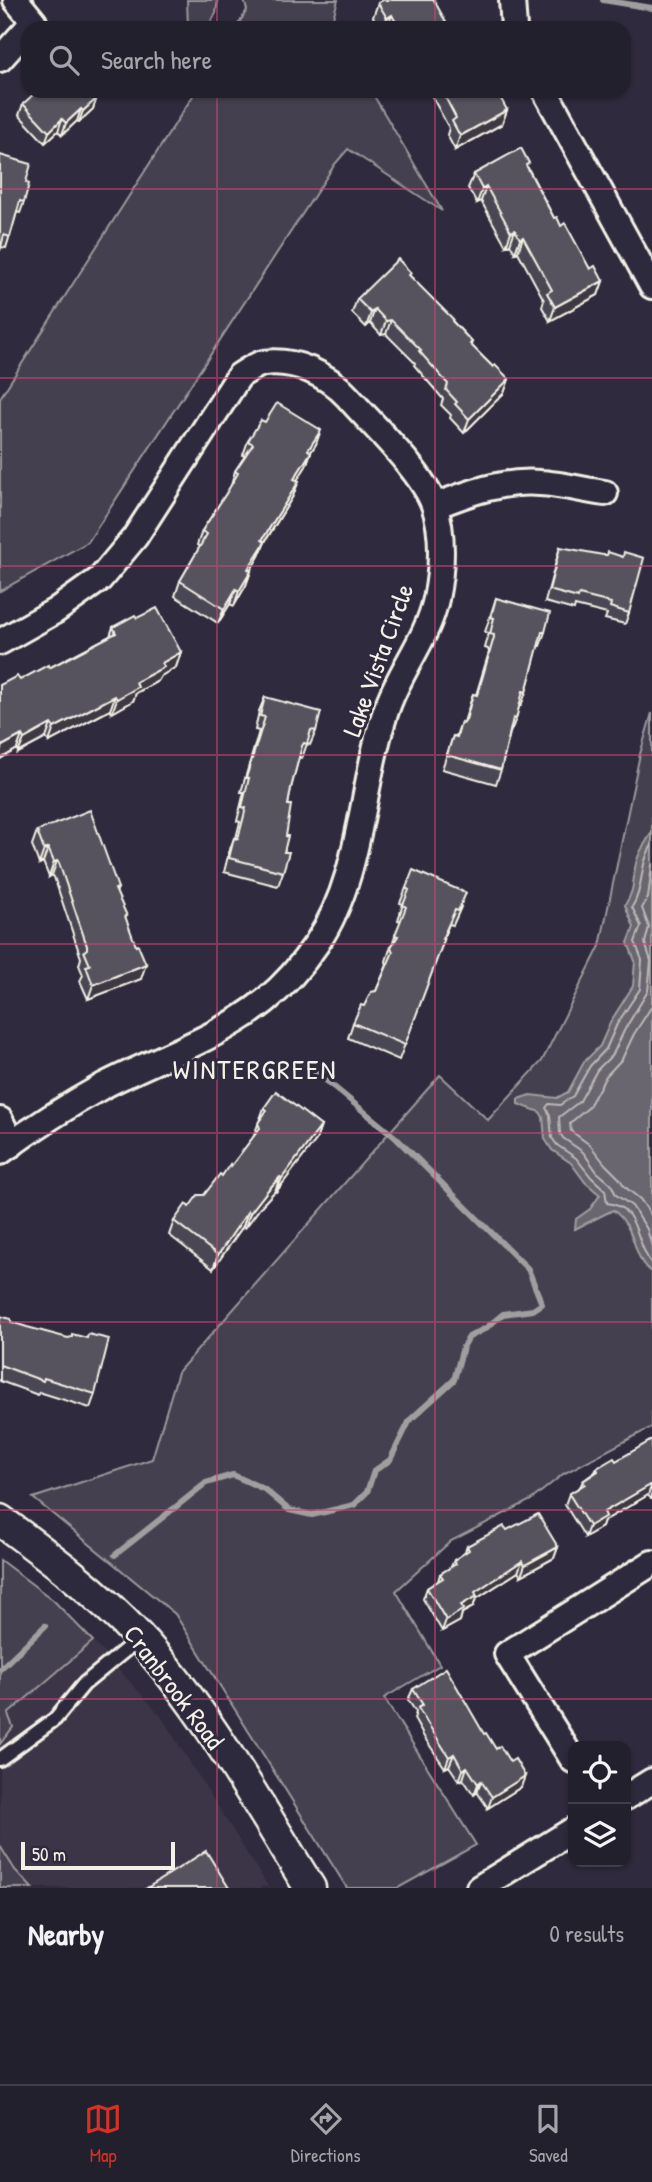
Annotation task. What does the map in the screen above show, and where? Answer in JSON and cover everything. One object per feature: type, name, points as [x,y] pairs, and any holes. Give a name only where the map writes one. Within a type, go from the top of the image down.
[{"type":"street","points":[[16,0],[33,21]]},
{"type":"street","points":[[512,0],[514,21]]},
{"type":"street","points":[[0,60],[21,36]]},
{"type":"street","points":[[549,98],[652,286]]},
{"type":"street","name":"Lake Vista Circle","points":[[0,642],[55,611],[100,579],[135,537],[239,376],[261,363],[312,369],[336,384],[423,482],[435,506],[440,569],[435,601],[425,629],[388,703],[339,904],[318,940],[295,974],[264,1002],[221,1028],[103,1086],[48,1118],[6,1148]]},
{"type":"street","points":[[435,506],[474,491],[505,485],[539,483],[605,493]]},
{"type":"street","points":[[0,1119],[6,1148]]},
{"type":"street","name":"Cranbrook Road","points":[[0,1520],[97,1594],[140,1638],[207,1726],[310,1888]]},
{"type":"street","points":[[568,1752],[507,1654],[652,1563]]},
{"type":"street","points":[[631,1794],[652,1781]]},
{"type":"street","points":[[480,1888],[568,1833]]},
{"type":"lane","points":[[0,1759],[55,1719],[84,1684],[140,1638]]},
{"type":"shaded area","points":[[187,0],[218,0],[212,21],[188,21]]},
{"type":"shaded area","points":[[244,0],[338,0],[332,21],[240,21],[247,10]]},
{"type":"shaded area","points":[[192,98],[375,98],[442,211],[348,149],[335,164],[88,542],[0,591],[0,398]]},
{"type":"shaded area","points":[[652,713],[652,1427],[563,1474],[531,1500],[451,1541],[396,1591],[440,1665],[384,1698],[476,1845],[398,1888],[347,1888],[175,1614],[33,1498],[152,1459],[178,1372],[440,1075],[488,1120],[542,1061],[600,946],[640,754]]},
{"type":"shaded area","points":[[0,1560],[53,1600],[93,1641],[8,1714],[13,1727],[0,1744]]},
{"type":"shaded area","points":[[93,1641],[161,1716],[269,1888],[32,1888],[15,1870],[0,1846],[0,1744],[6,1739],[8,1715]]},
{"type":"shaded area","points":[[0,1846],[15,1870],[32,1888],[0,1888]]},
{"type":"water","points":[[652,832],[652,1273],[640,1259],[627,1226],[613,1210],[575,1229],[576,1219],[590,1209],[600,1195],[585,1182],[571,1163],[552,1150],[545,1139],[540,1112],[518,1104],[518,1099],[530,1095],[557,1098],[568,1092],[584,1062],[600,1046],[611,1021],[633,986],[635,961],[628,943],[634,927],[625,905],[632,891],[638,858]]},
{"type":"building","points":[[383,0],[434,0],[445,21],[395,21],[392,15],[387,18],[378,3]]},
{"type":"building","points":[[29,98],[97,98],[66,123],[62,119],[49,132],[23,104]]},
{"type":"building","points":[[446,98],[501,98],[507,110],[460,136],[452,121],[456,118]]},
{"type":"building","points":[[521,148],[529,163],[526,165],[554,218],[557,217],[561,226],[565,223],[590,269],[595,266],[603,281],[555,307],[547,293],[552,290],[523,237],[520,239],[515,230],[511,232],[486,186],[482,189],[474,174]]},
{"type":"building","points":[[0,155],[31,164],[24,202],[20,201],[10,237],[4,235],[0,251]]},
{"type":"building","points":[[398,259],[411,273],[409,275],[453,319],[472,342],[470,344],[509,379],[469,419],[455,404],[457,402],[446,390],[448,384],[419,351],[421,350],[391,320],[386,321],[375,309],[371,313],[357,299]]},
{"type":"building","points":[[277,403],[321,430],[294,479],[299,481],[262,540],[265,542],[248,569],[251,571],[224,609],[180,581],[207,534],[202,531],[253,444],[248,441],[261,420],[265,422]]},
{"type":"building","points":[[560,547],[603,555],[608,552],[623,557],[624,552],[644,558],[629,613],[610,607],[611,603],[549,590]]},
{"type":"building","points":[[496,598],[550,613],[545,632],[542,632],[526,692],[523,691],[516,719],[513,718],[501,770],[447,755],[453,736],[457,737],[461,722],[466,720],[473,694],[477,695],[482,679],[494,637],[490,634]]},
{"type":"building","points":[[157,608],[181,652],[162,663],[164,667],[136,682],[138,687],[117,699],[115,696],[54,728],[51,724],[24,739],[22,735],[2,746],[0,685],[17,676],[20,680],[48,665],[49,668],[116,633],[113,627],[135,615],[137,618]]},
{"type":"building","points":[[265,697],[321,712],[316,731],[311,730],[307,744],[302,746],[291,788],[288,836],[284,852],[289,852],[283,872],[229,858],[234,838],[238,839],[246,808],[242,807],[249,778],[246,778],[265,717],[260,716]]},
{"type":"building","points":[[90,810],[118,888],[115,889],[136,946],[138,945],[146,964],[93,985],[86,966],[90,965],[84,951],[87,946],[59,863],[54,862],[48,848],[44,850],[37,831]]},
{"type":"building","points":[[413,870],[466,893],[442,939],[444,940],[405,1045],[353,1023],[361,1005],[364,1006],[371,992],[376,991],[393,952],[391,947],[398,936],[395,935],[406,907],[403,905],[409,890],[406,888]]},
{"type":"building","points":[[276,1091],[321,1126],[282,1178],[268,1190],[250,1213],[248,1211],[218,1255],[174,1221],[186,1204],[189,1207],[198,1195],[204,1195],[220,1174],[222,1176],[230,1164],[231,1166],[260,1128],[258,1123],[267,1110],[264,1108]]},
{"type":"building","points":[[0,1316],[11,1319],[11,1322],[68,1338],[72,1337],[72,1334],[87,1338],[88,1334],[109,1339],[95,1394],[44,1378],[43,1381],[0,1365]]},
{"type":"building","points":[[652,1440],[652,1484],[604,1512],[606,1516],[589,1526],[569,1494],[585,1484],[583,1481],[598,1471],[597,1468],[614,1458],[616,1461]]},
{"type":"building","points":[[538,1514],[558,1547],[525,1565],[522,1561],[475,1592],[477,1596],[461,1605],[464,1609],[446,1620],[427,1588],[443,1578],[440,1574],[456,1564],[454,1560],[469,1550],[467,1546],[504,1526],[507,1530]]},
{"type":"building","points":[[446,1668],[484,1734],[486,1733],[496,1749],[500,1746],[510,1762],[515,1759],[525,1776],[492,1797],[481,1781],[478,1784],[467,1767],[463,1770],[454,1754],[449,1757],[418,1708],[423,1705],[413,1689]]},
{"type":"building","points":[[206,1851],[229,1888],[147,1888]]},
{"type":"waterway","points":[[603,0],[652,8]]},
{"type":"waterway","points":[[115,1555],[206,1483],[233,1475],[264,1489],[289,1510],[312,1515],[354,1505],[367,1492],[374,1471],[390,1460],[410,1420],[454,1380],[463,1347],[469,1337],[503,1314],[533,1310],[542,1304],[528,1269],[395,1137],[306,1064]]},
{"type":"waterway","points":[[0,1669],[45,1626]]},
{"type":"district","name":"WINTERGREEN","points":[[255,1069]]}]
